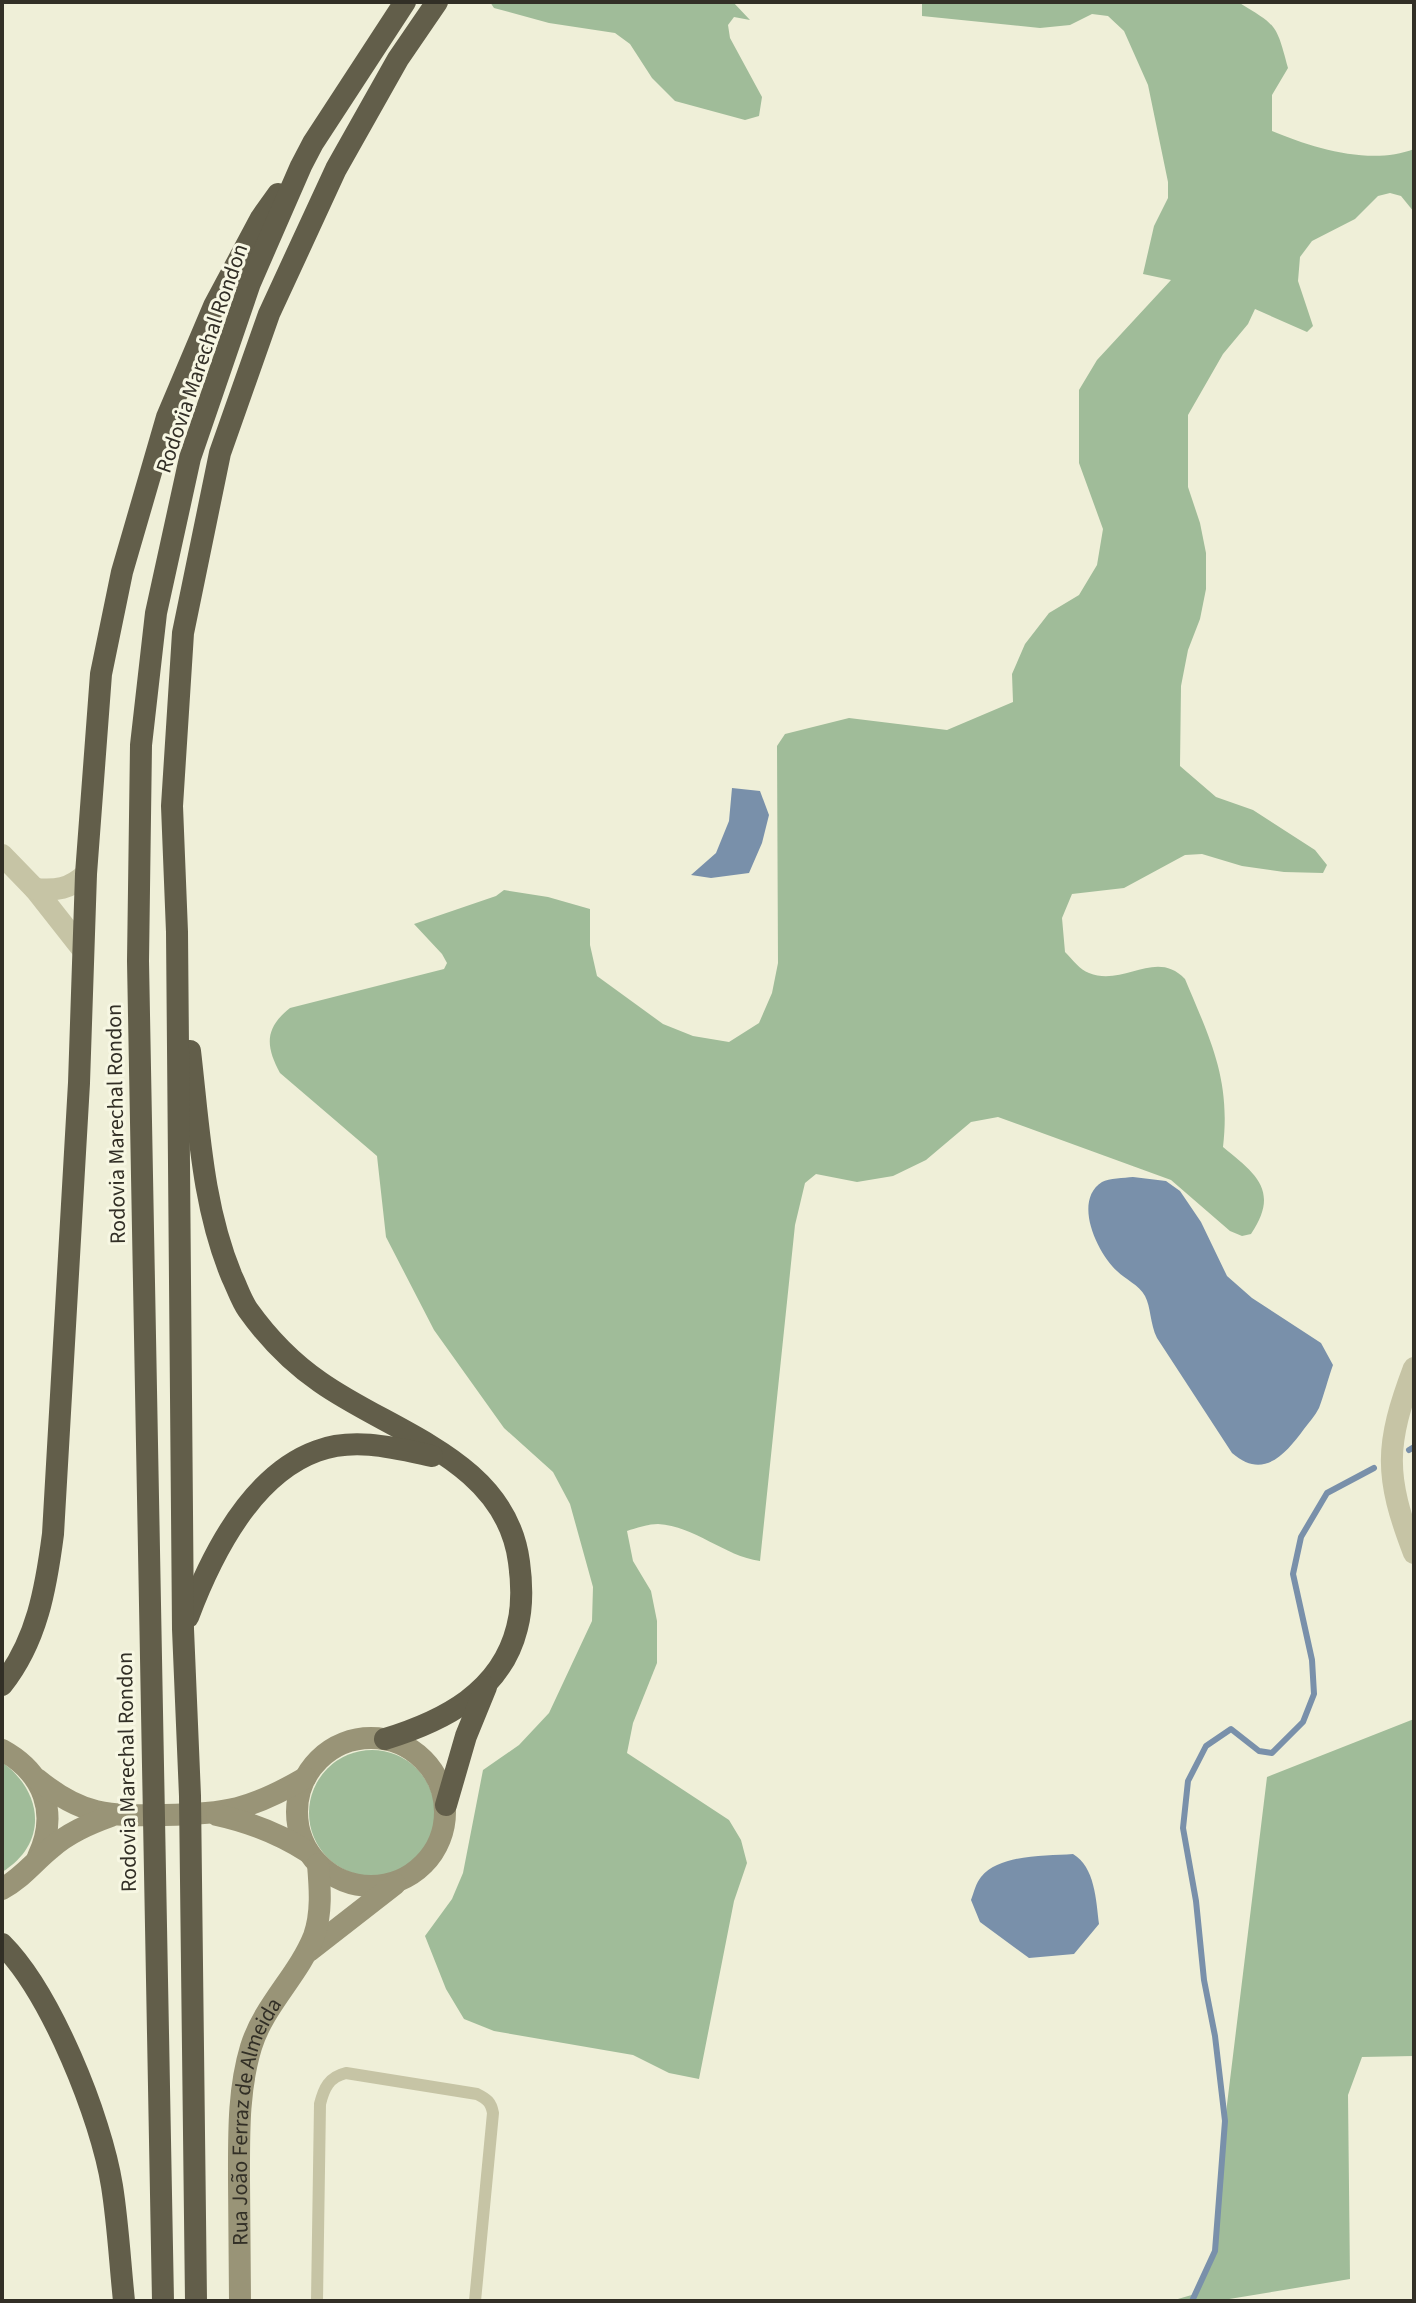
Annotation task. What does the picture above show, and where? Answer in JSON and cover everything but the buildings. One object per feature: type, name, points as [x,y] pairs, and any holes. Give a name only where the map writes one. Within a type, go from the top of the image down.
[{"type":"highway","name":"Rodovia Marechal Rondon","points":[[163,2301],[138,961],[141,745],[156,613],[190,458],[250,283],[313,143],[405,2]]},
{"type":"highway","points":[[196,2301],[190,1796],[183,1629],[177,932],[172,806],[183,633],[220,453],[269,314],[336,169],[398,59],[437,2]]},
{"type":"highway","points":[[2,1685],[23,1654],[33,1631],[48,1572],[53,1534],[79,1083],[86,874],[101,674],[122,572],[167,417],[214,306],[261,218],[313,143]]},
{"type":"highway","points":[[177,932],[208,1196],[223,1255],[245,1306],[283,1354],[320,1383],[452,1460],[483,1485],[510,1528],[518,1554],[522,1584],[521,1614],[513,1644],[502,1667],[486,1686],[457,1709],[385,1739]]},
{"type":"highway","points":[[183,1629],[214,1555],[236,1521],[262,1489],[293,1463],[318,1450],[375,1444],[452,1460]]},
{"type":"highway","points":[[446,1805],[466,1736],[486,1686]]},
{"type":"highway","points":[[2,1944],[38,1994],[79,2075],[104,2151],[111,2184],[124,2301]]},
{"type":"main road","points":[[216,1814],[289,1839],[335,1877],[355,1885],[376,1886],[397,1882],[419,1870],[435,1852],[444,1830],[446,1805],[440,1782],[427,1762],[408,1747],[385,1739],[366,1738],[330,1750],[305,1778],[299,1796],[297,1815],[300,1834],[313,1858]]},
{"type":"main road","points":[[2,1750],[71,1803],[111,1816],[216,1814],[259,1803],[305,1778]]},
{"type":"main road","points":[[36,1861],[45,1842],[48,1820],[45,1799],[37,1779]]},
{"type":"main road","points":[[2,1889],[22,1877],[36,1861],[70,1834],[111,1816]]},
{"type":"main road","name":"Rua João Ferraz de Almeida","points":[[240,2301],[239,2126],[242,2087],[251,2046],[269,2006],[305,1955],[314,1934],[319,1911],[313,1858]]},
{"type":"main road","name":"Rua João Ferraz de Almeida","points":[[305,1955],[397,1882]]},
{"type":"street","points":[[2,855],[35,889],[83,950]]},
{"type":"street","points":[[35,889],[57,890],[86,874]]},
{"type":"street","points":[[1414,1368],[1397,1413],[1391,1445],[1392,1477],[1401,1521],[1414,1553]]},
{"type":"lane","points":[[317,2301],[320,2104],[324,2088],[335,2075],[346,2073],[477,2094],[492,2106],[475,2301]]},
{"type":"green space","points":[[490,2],[733,2],[750,20],[734,17],[728,25],[730,38],[762,97],[759,116],[745,120],[675,101],[652,78],[630,44],[615,33],[549,23],[494,8]]},
{"type":"green space","points":[[922,2],[1238,2],[1273,27],[1288,68],[1272,95],[1272,131],[1342,153],[1379,156],[1414,149],[1414,212],[1401,196],[1390,193],[1378,196],[1355,219],[1312,241],[1300,257],[1298,281],[1313,326],[1307,332],[1255,309],[1248,324],[1223,354],[1188,415],[1188,487],[1206,553],[1206,589],[1181,686],[1180,766],[1216,797],[1253,810],[1315,850],[1327,865],[1323,873],[1284,872],[1242,866],[1202,854],[1185,855],[1124,888],[1072,894],[1062,918],[1065,952],[1086,972],[1102,976],[1163,967],[1174,970],[1185,979],[1210,1041],[1221,1080],[1225,1123],[1223,1147],[1254,1175],[1264,1195],[1264,1206],[1251,1234],[1242,1236],[1230,1231],[1171,1180],[998,1117],[971,1122],[926,1160],[893,1176],[857,1182],[816,1174],[805,1183],[795,1225],[760,1561],[672,1526],[654,1524],[627,1531],[633,1561],[651,1591],[657,1621],[657,1663],[633,1723],[627,1753],[729,1820],[741,1840],[747,1863],[734,1901],[699,2079],[669,2073],[633,2055],[494,2031],[464,2019],[446,1989],[425,1936],[452,1899],[463,1873],[483,1770],[519,1745],[549,1713],[592,1621],[593,1587],[570,1504],[553,1472],[504,1428],[434,1330],[386,1237],[377,1156],[280,1073],[272,1054],[270,1038],[276,1023],[290,1008],[444,969],[447,963],[442,954],[414,924],[496,896],[504,890],[548,897],[590,909],[590,945],[597,976],[663,1024],[693,1036],[729,1042],[759,1023],[772,993],[778,963],[777,746],[785,734],[849,718],[947,730],[1013,702],[1012,674],[1025,644],[1049,613],[1079,595],[1097,565],[1103,529],[1079,463],[1079,390],[1097,360],[1171,280],[1143,274],[1154,226],[1168,198],[1168,182],[1148,85],[1124,31],[1108,16],[1092,14],[1070,25],[1040,28],[922,16]]},
{"type":"green space","points":[[1414,1719],[1414,2056],[1362,2057],[1348,2095],[1350,2279],[1217,2301],[1171,2301],[1195,2294],[1215,2251],[1225,2121],[1267,1777]]},
{"type":"green space","points":[[372,1750],[396,1755],[417,1768],[430,1789],[435,1813],[430,1837],[417,1858],[396,1871],[372,1876],[348,1871],[327,1858],[314,1837],[309,1813],[314,1789],[327,1768],[348,1755]]},
{"type":"green space","points":[[2,1762],[26,1788],[35,1817],[28,1847],[2,1872]]},
{"type":"water","points":[[732,788],[760,791],[769,815],[762,843],[749,873],[711,878],[691,875],[716,853],[729,821]]},
{"type":"water","points":[[1133,1177],[1166,1181],[1180,1191],[1201,1222],[1227,1276],[1252,1298],[1321,1343],[1333,1365],[1316,1414],[1289,1448],[1272,1461],[1254,1464],[1232,1453],[1157,1338],[1145,1296],[1102,1253],[1089,1214],[1093,1191],[1102,1182]]},
{"type":"water","points":[[1073,1854],[1090,1876],[1099,1924],[1074,1954],[1029,1958],[980,1922],[971,1900],[979,1879],[989,1869],[1011,1860]]},
{"type":"waterway","points":[[1409,1450],[1414,1447]]},
{"type":"waterway","points":[[1192,2301],[1215,2251],[1225,2121],[1196,1901],[1183,1828],[1188,1781],[1206,1746],[1231,1729],[1259,1751],[1272,1753],[1303,1722],[1314,1694],[1312,1660],[1293,1574],[1301,1537],[1327,1493],[1374,1468]]}]
